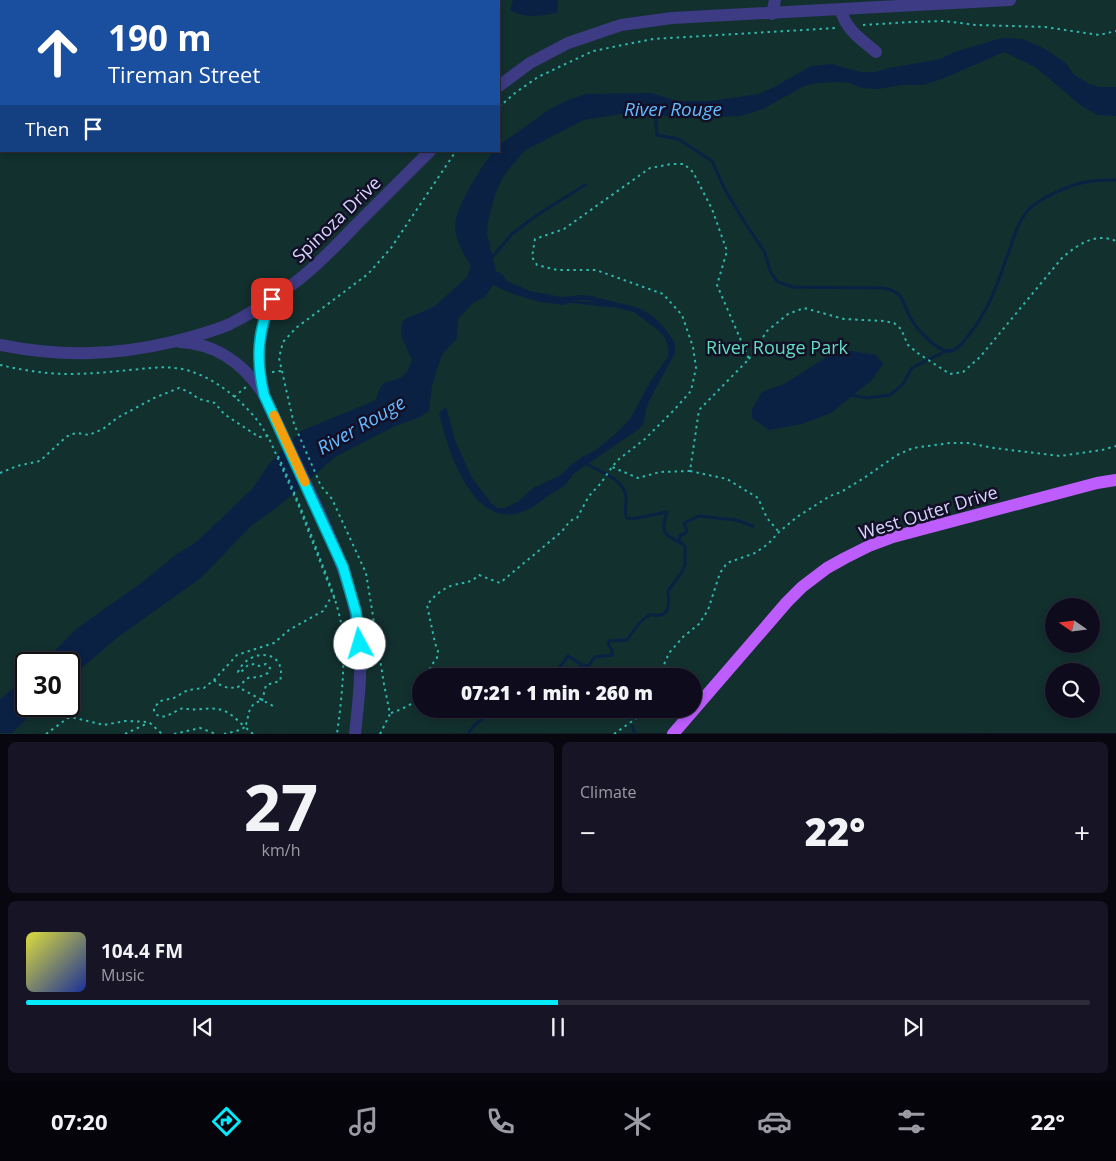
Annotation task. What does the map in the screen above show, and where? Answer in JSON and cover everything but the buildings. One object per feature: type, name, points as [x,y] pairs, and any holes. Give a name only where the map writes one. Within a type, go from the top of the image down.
[{"type":"main road","name":"West Outer Drive","points":[[674,734],[787,602],[814,578],[845,558],[893,537],[1088,485],[1116,480]]},
{"type":"street","points":[[772,14],[775,0]]},
{"type":"street","points":[[500,85],[530,63],[568,43],[621,25],[672,18],[1010,0]]},
{"type":"street","points":[[841,10],[843,20],[848,27],[876,52]]},
{"type":"street","name":"Spinoza Drive","points":[[0,345],[35,352],[84,354],[124,352],[173,342],[229,324],[272,299],[298,280],[331,251],[429,152]]},
{"type":"street","points":[[264,395],[259,370],[259,344],[264,319],[272,299]]},
{"type":"street","points":[[173,342],[201,346],[228,357],[247,372],[264,395],[283,435],[316,490],[343,567],[356,612],[361,658],[355,734]]},
{"type":"path","points":[[500,106],[538,77],[593,51],[653,39],[944,21],[976,25],[1045,27],[1099,36],[1116,31]]},
{"type":"path","points":[[316,490],[294,424],[279,358],[282,342],[296,328],[368,274],[391,248],[455,152]]},
{"type":"path","points":[[430,668],[437,658],[438,651],[427,605],[432,599],[440,592],[454,585],[470,582],[479,575],[500,583],[530,559],[543,545],[562,532],[572,519],[577,518],[589,496],[601,483],[612,466],[645,439],[674,410],[690,390],[696,368],[682,315],[663,294],[596,270],[557,270],[537,265],[532,257],[535,240],[564,229],[650,168],[671,164],[684,164],[693,172],[712,209],[727,251],[717,285],[749,359]]},
{"type":"path","points":[[690,471],[699,410],[749,359],[767,331],[788,314],[804,308],[844,319],[894,323],[901,329],[908,345],[920,354],[950,374],[963,372],[980,357],[1062,258],[1077,245],[1092,239],[1111,239],[1116,241]]},
{"type":"path","points":[[0,365],[25,370],[66,374],[161,367],[178,368],[192,372],[224,387],[245,406],[263,428],[273,445],[299,504],[334,598],[341,623],[344,660],[337,734]]},
{"type":"path","points":[[0,473],[17,466],[40,462],[66,437],[77,433],[89,435],[103,429],[117,418],[154,398],[179,388],[189,392],[198,399],[210,400],[215,403],[224,414],[259,437],[268,436]]},
{"type":"path","points":[[662,668],[669,653],[683,637],[699,624],[708,610],[720,573],[727,563],[755,553],[768,544],[779,532],[830,496],[849,488],[897,455],[913,448],[950,442],[1060,456],[1116,446]]},
{"type":"path","points":[[612,466],[638,478],[660,472],[690,471],[727,479],[758,498],[767,518],[779,532]]},
{"type":"path","points":[[253,734],[223,710],[192,711],[182,708],[161,717],[156,716],[154,708],[160,701],[174,698],[188,690],[204,688],[214,680],[237,654],[274,643],[289,630],[323,611],[330,599],[334,598]]},
{"type":"path","points":[[238,687],[248,678],[259,678],[268,673],[269,670],[269,666],[266,664],[259,666],[255,664],[248,665],[240,674],[239,671],[246,661],[268,654],[273,656],[278,662],[281,678],[280,681],[266,685],[262,701]]},
{"type":"path","points":[[214,680],[218,685],[227,688],[238,687],[275,707]]},
{"type":"path","points":[[224,734],[240,730],[245,726],[247,715],[252,705],[262,701]]},
{"type":"path","points":[[390,714],[412,703]]},
{"type":"path","points":[[46,734],[68,718],[104,725],[125,721],[149,722],[162,734]]},
{"type":"path","points":[[614,734],[637,718]]},
{"type":"path","points":[[125,734],[149,722]]},
{"type":"path","points":[[174,734],[200,728],[216,734]]},
{"type":"green space","name":"River Rouge Park","points":[[500,0],[1116,0],[1116,733],[0,734],[0,152],[500,152]]},
{"type":"water","points":[[513,0],[558,0],[557,13],[539,16],[522,15],[510,10]]},
{"type":"water","name":"River Rouge","points":[[1002,38],[1023,39],[1045,49],[1066,63],[1073,74],[1089,84],[1099,87],[1116,87],[1116,116],[1097,115],[1080,105],[1037,68],[1004,52],[942,79],[923,85],[902,85],[878,89],[862,88],[850,83],[837,82],[804,86],[763,109],[741,116],[677,118],[649,113],[628,113],[584,120],[526,150],[513,164],[503,177],[495,194],[487,234],[496,271],[502,274],[507,281],[530,291],[561,297],[591,296],[639,308],[651,315],[663,326],[675,343],[675,353],[650,399],[644,423],[639,429],[576,472],[564,486],[529,509],[510,514],[493,511],[479,501],[467,486],[449,448],[439,413],[446,407],[455,440],[472,478],[492,504],[498,508],[505,508],[519,501],[533,488],[561,475],[571,465],[596,450],[614,435],[630,419],[650,382],[668,357],[665,338],[659,331],[634,312],[586,300],[574,300],[564,305],[540,302],[513,294],[493,285],[485,297],[473,303],[458,319],[457,338],[442,355],[432,386],[429,411],[335,457],[280,505],[250,527],[201,578],[118,637],[80,670],[80,652],[54,652],[76,629],[144,581],[178,553],[194,544],[253,488],[269,464],[301,431],[376,400],[379,391],[385,383],[396,380],[405,374],[412,360],[402,338],[401,328],[403,321],[434,307],[467,277],[471,266],[458,242],[455,231],[459,209],[470,187],[493,152],[500,152],[502,143],[550,109],[586,94],[651,93],[677,101],[710,101],[759,94],[811,66],[832,64],[860,72],[875,72],[941,59],[954,52]]},
{"type":"water","points":[[851,351],[876,355],[883,364],[872,380],[831,413],[802,424],[769,430],[752,418],[752,409],[762,392],[784,384],[830,355]]},
{"type":"water","points":[[15,687],[15,717],[29,717],[12,733],[0,733],[0,699]]},
{"type":"waterway","name":"River Rouge","points":[[655,111],[657,135],[678,139],[712,161],[724,188],[764,251],[771,273],[778,282],[793,287],[889,289],[901,297],[908,313],[920,331],[936,346],[947,351],[956,349],[962,344],[985,310],[998,282],[1017,228],[1028,210],[1047,197],[1071,186],[1090,181],[1116,180]]},
{"type":"waterway","points":[[493,256],[512,234],[537,215],[585,185]]},
{"type":"waterway","points":[[568,301],[611,306]]},
{"type":"waterway","points":[[850,395],[867,398],[890,395],[903,384],[912,368],[946,351]]},
{"type":"waterway","points":[[560,668],[568,656],[588,666],[595,657],[612,655],[612,650],[608,644],[609,641],[627,640],[645,618],[651,615],[664,614],[668,608],[668,591],[682,572],[685,564],[685,546],[670,537],[665,531],[664,524],[667,512],[632,519],[627,518],[625,513],[625,491],[621,485],[610,476],[585,463]]},
{"type":"waterway","points":[[679,541],[680,535],[687,531],[684,523],[699,516],[736,520],[753,526]]},
{"type":"waterway","points":[[468,734],[483,718]]},
{"type":"waterway","points":[[632,726],[635,734]]},
{"type":"slow traffic","points":[[274,415],[305,482]]},
{"type":"route","points":[[272,299],[264,319],[259,344],[259,370],[264,395],[343,567],[356,612],[360,644]]}]
